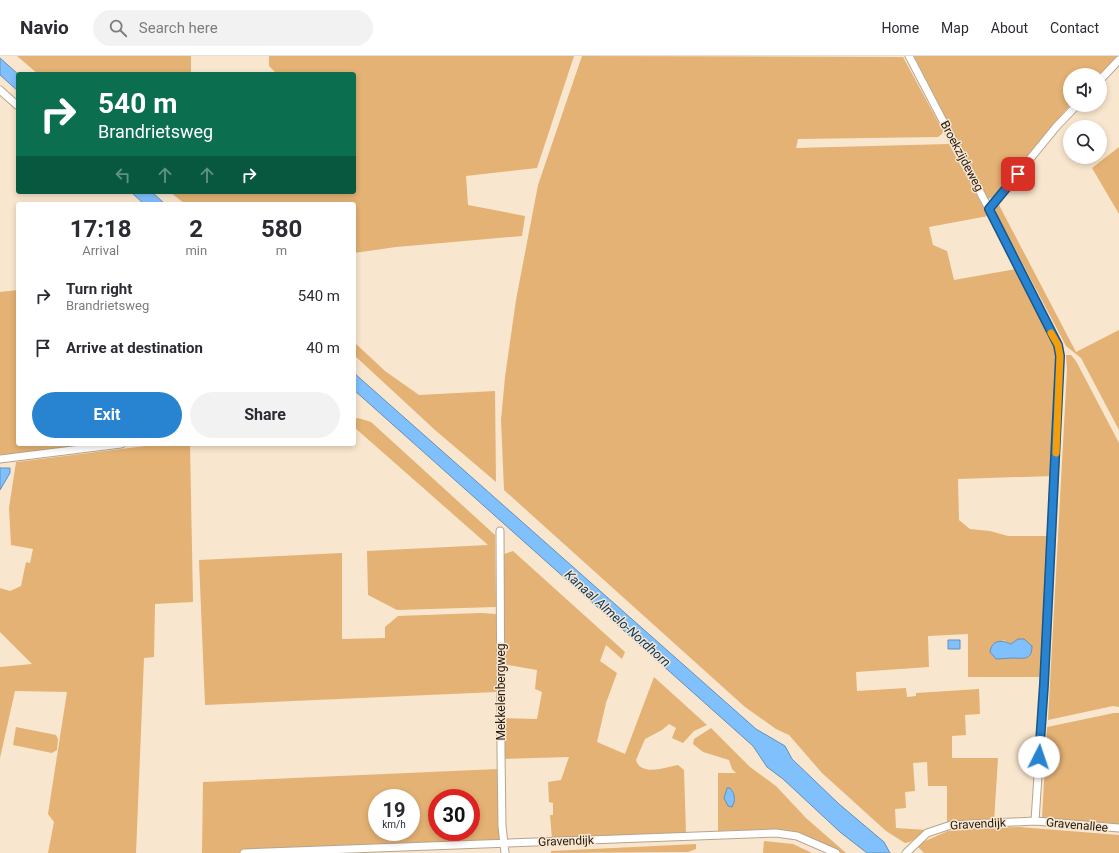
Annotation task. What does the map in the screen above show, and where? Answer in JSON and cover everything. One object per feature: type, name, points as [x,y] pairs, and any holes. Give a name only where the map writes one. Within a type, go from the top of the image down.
[{"type":"street","name":"Broekzijdeweg","points":[[909,56],[1058,345],[1060,356],[1044,684],[1035,821]]},
{"type":"street","points":[[1107,73],[1119,60]]},
{"type":"street","points":[[0,90],[16,104]]},
{"type":"street","points":[[989,209],[1056,127],[1070,112]]},
{"type":"street","points":[[0,459],[105,446]]},
{"type":"street","name":"Mekkelenbergweg","points":[[500,531],[501,752],[505,853]]},
{"type":"street","name":"Gravenallee","points":[[1035,821],[1119,828]]},
{"type":"street","name":"Gravendijk","points":[[906,853],[927,833],[942,826],[1035,821]]},
{"type":"street","name":"Gravendijk","points":[[244,853],[776,833],[797,836],[836,853]]},
{"type":"shaded area","points":[[17,56],[191,56],[191,72],[36,72]]},
{"type":"shaded area","points":[[269,56],[574,56],[537,168],[466,176],[468,205],[525,216],[522,236],[396,247],[356,253],[356,202],[182,202],[172,194],[356,194],[356,72],[275,72],[269,66]]},
{"type":"shaded area","points":[[582,56],[903,57],[943,131],[942,134],[938,137],[798,139],[796,148],[949,144],[988,216],[929,227],[933,245],[947,251],[954,280],[1016,269],[1054,341],[1059,370],[1053,476],[958,479],[959,520],[970,529],[990,531],[1008,536],[1050,536],[1041,677],[968,677],[968,634],[928,636],[929,667],[856,672],[857,691],[906,688],[907,697],[916,696],[916,693],[979,689],[980,714],[965,715],[966,735],[952,736],[952,758],[998,758],[994,822],[947,825],[947,786],[928,786],[927,762],[913,763],[915,791],[905,792],[906,808],[895,809],[896,828],[927,830],[910,842],[905,843],[886,831],[822,773],[789,735],[776,729],[745,707],[504,490],[501,420],[505,377],[516,300],[538,185]],"holes":[[[1018,639],[1015,658],[996,659],[1003,640],[1011,644]]]},
{"type":"shaded area","points":[[914,56],[1118,56],[1106,68],[1063,68],[1064,112],[1007,180],[996,196],[988,199]]},
{"type":"shaded area","points":[[1119,147],[1119,214],[1092,168],[1097,164],[1107,164],[1107,156]]},
{"type":"shaded area","points":[[998,203],[1076,352],[1119,330],[1119,430],[1081,358],[1066,346],[997,215],[995,209]]},
{"type":"shaded area","points":[[16,290],[16,446],[85,446],[0,457],[0,292]]},
{"type":"shaded area","points":[[356,344],[385,371],[419,395],[495,391],[496,482],[435,430],[356,357]]},
{"type":"shaded area","points":[[1066,355],[1071,355],[1076,361],[1119,443],[1119,707],[1113,706],[1048,720],[1067,370]]},
{"type":"shaded area","points":[[356,418],[371,422],[495,535],[496,607],[397,610],[368,595],[367,551],[488,545],[356,429]]},
{"type":"shaded area","points":[[146,446],[190,446],[193,602],[155,604],[154,657],[144,658],[136,853],[48,853],[54,822],[48,814],[67,692],[15,691],[0,758],[0,667],[32,664],[0,632],[0,588],[10,591],[21,586],[26,562],[30,563],[33,549],[11,545],[9,508],[16,462]]},
{"type":"shaded area","points":[[513,551],[625,652],[622,659],[606,645],[600,661],[617,673],[606,703],[597,742],[625,754],[654,677],[707,725],[694,731],[683,743],[672,738],[676,728],[669,724],[662,730],[645,739],[636,760],[639,765],[648,770],[678,765],[684,770],[686,833],[552,839],[550,815],[553,815],[553,803],[549,802],[548,782],[561,780],[569,757],[503,759],[503,718],[537,719],[542,692],[535,689],[537,670],[502,664],[501,555]]},
{"type":"shaded area","points":[[342,553],[342,639],[385,638],[385,627],[398,616],[481,613],[496,614],[496,692],[205,705],[199,560]]},
{"type":"shaded area","points":[[1119,713],[1119,824],[1042,818],[1047,727]]},
{"type":"shaded area","points":[[16,727],[56,735],[58,739],[57,750],[52,753],[13,745]]},
{"type":"shaded area","points":[[711,728],[750,767],[776,786],[806,818],[846,853],[838,853],[787,832],[775,829],[718,831],[718,773],[736,773],[732,769],[729,760],[703,752],[693,744],[694,739]]},
{"type":"shaded area","points":[[498,769],[501,840],[260,853],[202,853],[203,782]]},
{"type":"shaded area","points":[[1019,827],[1119,835],[1119,853],[924,853],[916,845],[948,831]]},
{"type":"shaded area","points":[[764,841],[793,844],[812,853],[763,853]]},
{"type":"shaded area","points":[[696,844],[696,849],[688,852],[551,853],[551,851]]},
{"type":"water","points":[[0,58],[16,72],[16,89],[0,75]]},
{"type":"water","points":[[133,194],[154,194],[163,202],[142,202]]},
{"type":"water","name":"Kanaal Almelo-Nordhorn","points":[[356,375],[756,729],[785,746],[792,759],[839,804],[884,842],[890,853],[867,853],[840,832],[783,779],[767,767],[753,746],[356,392]]},
{"type":"water","points":[[0,468],[10,468],[10,473],[0,490]]},
{"type":"water","points":[[1018,639],[1024,639],[1032,646],[1032,651],[1026,658],[996,659],[990,652],[995,643],[1001,641],[1011,644]]},
{"type":"water","points":[[948,640],[960,640],[960,649],[948,649]]},
{"type":"water","points":[[727,788],[730,788],[734,795],[732,807],[728,806],[724,798]]},
{"type":"slow traffic","points":[[1051,333],[1058,345],[1060,356],[1056,453]]},
{"type":"route","points":[[1018,174],[989,209],[1058,345],[1060,356],[1050,574],[1039,757]]}]
